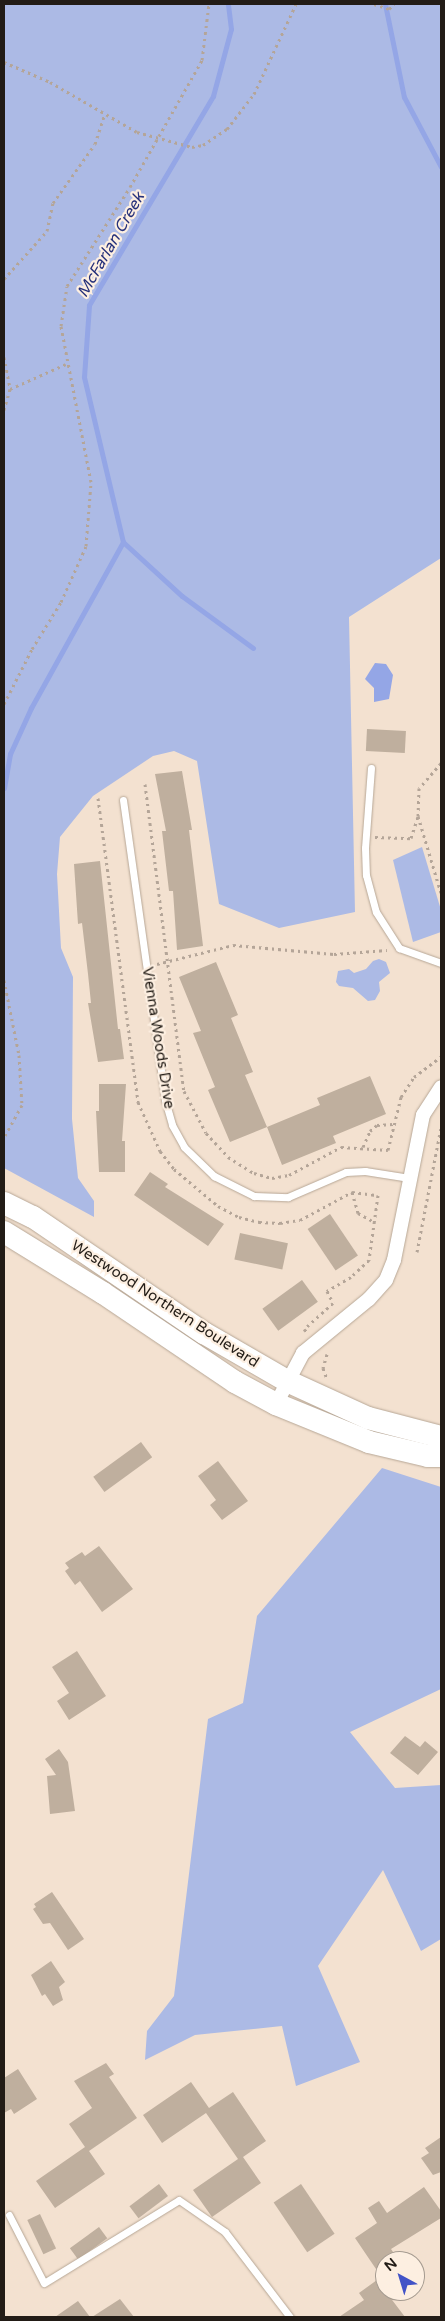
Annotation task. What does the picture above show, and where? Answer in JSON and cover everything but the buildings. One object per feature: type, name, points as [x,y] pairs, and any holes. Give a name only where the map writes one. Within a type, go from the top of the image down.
[{"type":"main road","name":"Westwood Northern Boulevard","points":[[4,1203],[33,1217],[204,1333],[287,1381],[368,1418],[441,1437]]},
{"type":"main road","name":"Westwood Northern Boulevard","points":[[4,1232],[103,1293],[235,1382],[276,1404],[369,1442],[428,1456],[441,1456]]},
{"type":"street","points":[[276,1404],[287,1381],[304,1354],[369,1299],[386,1280],[394,1260],[423,1115],[441,1086]]},
{"type":"lane","points":[[371,768],[366,836],[370,895],[383,927],[399,948],[441,963]]},
{"type":"lane","name":"Vienna Woods Drive","points":[[123,800],[165,1100],[172,1125],[184,1147],[200,1165],[254,1196],[288,1197],[346,1172],[365,1171],[409,1178]]},
{"type":"lane","points":[[9,2215],[44,2283],[179,2200],[225,2232],[290,2317]]},
{"type":"path","points":[[4,704],[32,649],[61,602],[86,546],[91,482],[66,364],[61,326],[67,286],[157,139],[202,60],[210,4]]},
{"type":"path","points":[[4,62],[50,82],[137,132],[192,148],[203,145],[227,129],[254,94],[296,4]]},
{"type":"path","points":[[374,4],[389,9],[394,4]]},
{"type":"path","points":[[4,280],[47,231],[53,203],[96,144],[105,114]]},
{"type":"path","points":[[4,357],[10,389],[4,410]]},
{"type":"path","points":[[10,389],[66,364]]},
{"type":"path","points":[[366,836],[406,840],[414,831],[418,816],[419,788],[441,763]]},
{"type":"path","points":[[145,784],[184,1091],[206,1133],[228,1157],[254,1173],[272,1178],[289,1175],[341,1147],[388,1150],[401,1097],[414,1077],[441,1057]]},
{"type":"path","points":[[98,798],[138,1102],[160,1151],[174,1169],[218,1206],[239,1217],[260,1222],[280,1224],[300,1220],[352,1192],[378,1195],[369,1260],[351,1277],[327,1292],[333,1303],[304,1329],[320,1339],[327,1353],[323,1368],[328,1382]]},
{"type":"path","points":[[418,816],[441,893]]},
{"type":"path","points":[[147,968],[167,961],[233,945],[334,954],[399,948]]},
{"type":"path","points":[[4,980],[19,1055],[22,1105],[4,1137]]},
{"type":"path","points":[[362,1147],[370,1131],[377,1125],[393,1124]]},
{"type":"path","points":[[417,1252],[441,1127]]},
{"type":"path","points":[[352,1192],[358,1213],[374,1222]]},
{"type":"shaded area","points":[[4,4],[441,4],[441,558],[349,617],[355,912],[279,928],[219,904],[197,761],[174,751],[153,756],[93,796],[60,837],[57,874],[61,948],[73,977],[72,1119],[78,1178],[94,1201],[94,1217],[4,1168]]},
{"type":"shaded area","points":[[375,663],[386,664],[393,675],[389,699],[374,702],[374,688],[365,679]]},
{"type":"shaded area","points":[[422,847],[441,910],[441,932],[413,942],[393,860]]},
{"type":"shaded area","points":[[379,959],[386,962],[390,973],[379,982],[380,991],[375,1000],[368,1001],[353,988],[339,986],[336,982],[338,971],[349,969],[354,973],[366,969],[373,961]]},
{"type":"shaded area","points":[[382,1468],[441,1487],[441,1689],[350,1732],[395,1788],[441,1785],[441,1939],[421,1951],[383,1870],[318,1966],[360,2062],[296,2086],[282,2026],[195,2035],[145,2060],[147,2031],[174,1996],[208,1719],[243,1703],[257,1616]]},
{"type":"waterway","name":"McFarlan Creek","points":[[123,542],[84,377],[89,305],[213,96],[231,29],[228,4]]},
{"type":"waterway","points":[[385,4],[404,97],[441,167]]},
{"type":"waterway","points":[[123,542],[182,596],[253,648]]},
{"type":"waterway","points":[[4,788],[10,754],[31,708],[123,542]]}]
